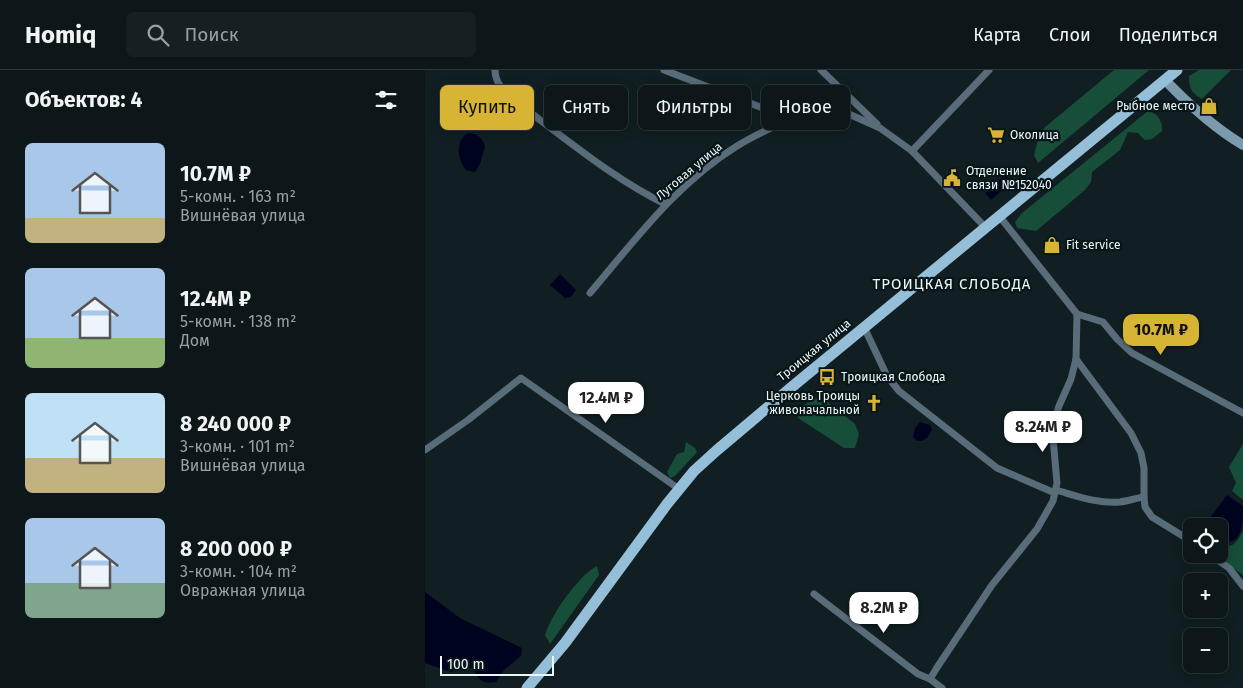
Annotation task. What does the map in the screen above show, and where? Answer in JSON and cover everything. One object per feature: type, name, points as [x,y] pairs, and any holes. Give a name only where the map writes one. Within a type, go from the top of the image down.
[{"type":"main road","name":"Троицкая улица","points":[[527,688],[565,643],[642,536],[694,472],[726,442],[1172,73]]},
{"type":"street","points":[[495,70],[495,77],[500,86],[527,110],[579,150],[650,197],[665,204]]},
{"type":"street","points":[[664,70],[761,107]]},
{"type":"street","points":[[821,70],[881,128],[911,151],[986,228]]},
{"type":"street","points":[[911,151],[989,70]]},
{"type":"street","points":[[1172,73],[1190,106],[1243,145]]},
{"type":"street","points":[[850,114],[881,128]]},
{"type":"street","name":"Луговая улица","points":[[590,293],[665,204],[713,163],[737,146],[768,130]]},
{"type":"street","points":[[1000,217],[1077,314],[1103,322],[1132,353],[1243,413]]},
{"type":"street","points":[[930,679],[992,585],[1037,528],[1056,492],[1054,421],[1071,379],[1076,359],[1077,314]]},
{"type":"street","points":[[864,327],[887,376],[899,391],[997,468],[1056,492],[1089,499],[1120,502],[1143,497]]},
{"type":"street","points":[[1076,359],[1121,419],[1141,453],[1144,468],[1143,497],[1145,507],[1152,517],[1183,536]]},
{"type":"street","points":[[425,450],[468,420],[521,378],[679,489]]},
{"type":"street","points":[[1222,563],[1229,568],[1243,586]]},
{"type":"street","points":[[814,594],[919,674],[942,688]]},
{"type":"green space","points":[[1114,70],[1149,70],[1038,163],[1034,155],[1039,136],[1044,128]]},
{"type":"green space","points":[[1199,70],[1231,70],[1202,99],[1195,95],[1190,87],[1189,80],[1189,76]]},
{"type":"green space","points":[[1148,111],[1159,118],[1162,131],[1152,139],[1145,140],[1138,133],[1128,132],[1120,150],[1092,172],[1091,182],[1085,190],[1036,231],[1017,228],[1015,222],[1022,213]]},
{"type":"green space","points":[[820,396],[855,424],[859,434],[855,448],[844,448],[798,418],[799,408]]},
{"type":"green space","points":[[686,442],[695,448],[697,452],[675,476],[670,478],[667,472],[677,454],[684,452]]},
{"type":"green space","points":[[1243,444],[1243,500],[1232,491],[1236,483],[1229,467]]},
{"type":"green space","points":[[1243,531],[1243,575],[1226,563],[1228,563],[1228,546],[1237,541]]},
{"type":"green space","points":[[597,566],[599,575],[550,644],[545,635],[559,607],[582,578]]},
{"type":"water","points":[[468,133],[479,136],[485,146],[480,164],[475,172],[466,170],[459,156],[459,145]]},
{"type":"water","points":[[1005,175],[1012,182],[991,200],[985,193]]},
{"type":"water","points":[[560,274],[576,290],[571,297],[565,298],[550,285]]},
{"type":"water","points":[[920,422],[930,425],[932,429],[928,437],[922,441],[917,441],[913,437],[915,428]]},
{"type":"water","points":[[1227,495],[1243,506],[1242,527],[1240,533],[1233,541],[1228,542],[1228,518],[1210,518]]},
{"type":"water","points":[[425,592],[460,618],[522,648],[521,656],[504,670],[496,682],[483,682],[472,668],[462,668],[451,672],[425,663]]},
{"type":"place","name":"Рыбное место","points":[[1209,106]]},
{"type":"place","name":"Околица","points":[[996,135]]},
{"type":"place","name":"Отделение связи №152040","points":[[952,178]]},
{"type":"place","name":"Fit service","points":[[1052,245]]},
{"type":"place","name":"Троицкая Слобода","points":[[827,377]]},
{"type":"place","name":"Церковь Троицы живоначальной","points":[[874,403]]},
{"type":"district","name":"ТРОИЦКАЯ СЛОБОДА","points":[[952,284]]}]
